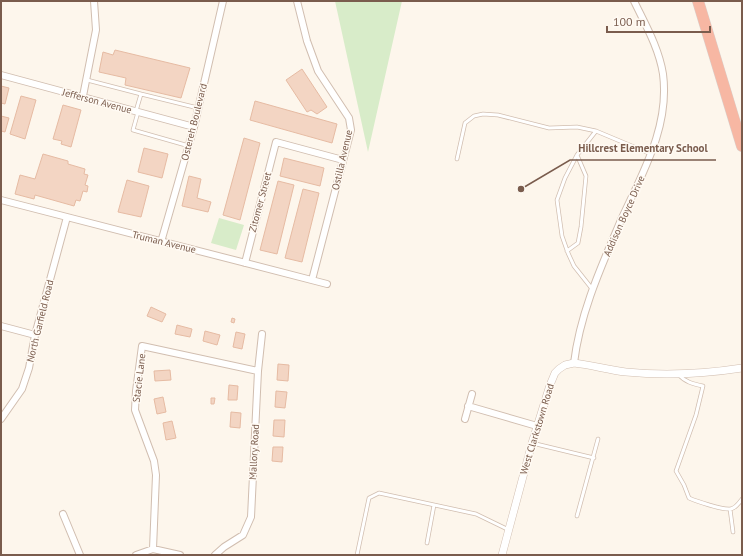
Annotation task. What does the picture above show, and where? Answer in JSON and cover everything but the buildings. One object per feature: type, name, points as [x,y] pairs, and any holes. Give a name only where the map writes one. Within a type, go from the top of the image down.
[{"type":"highway","points":[[698,1],[742,146]]},
{"type":"street","points":[[83,96],[96,30],[94,1]]},
{"type":"street","name":"Ostereh Boulevard","points":[[161,242],[194,127],[223,1]]},
{"type":"street","name":"Ostilla Avenue","points":[[297,1],[307,41],[318,71],[349,118],[350,130],[344,160],[312,280]]},
{"type":"street","name":"Addison Boyce Drive","points":[[574,364],[580,330],[592,290],[651,154],[658,136],[663,116],[663,74],[656,47],[634,1]]},
{"type":"street","name":"Jefferson Avenue","points":[[1,75],[194,127]]},
{"type":"street","name":"Zitomer Street","points":[[245,263],[276,142],[344,160]]},
{"type":"street","name":"Truman Avenue","points":[[1,200],[327,284]]},
{"type":"street","name":"North Garfield Road","points":[[1,419],[22,389],[29,368],[35,335],[67,217]]},
{"type":"street","points":[[1,326],[35,335]]},
{"type":"street","name":"Mallory Road","points":[[215,555],[224,547],[243,535],[251,517],[258,371],[262,334]]},
{"type":"street","name":"Stacie Lane","points":[[153,548],[156,475],[154,461],[135,410],[142,346],[258,371]]},
{"type":"street","points":[[574,364],[633,373],[678,374],[714,372],[742,368]]},
{"type":"street","name":"West Clarkstown Road","points":[[502,555],[532,443],[555,373],[565,365],[574,364]]},
{"type":"street","points":[[464,419],[472,394]]},
{"type":"street","points":[[468,406],[537,426]]},
{"type":"street","points":[[62,514],[80,555]]},
{"type":"street","points":[[136,555],[153,548],[180,555]]},
{"type":"lane","points":[[86,80],[198,108]]},
{"type":"lane","points":[[141,94],[133,130],[189,146]]},
{"type":"lane","points":[[457,159],[466,123],[474,116],[483,114],[498,115],[549,128],[577,127],[596,131],[651,154]]},
{"type":"lane","points":[[592,290],[574,266],[567,250],[562,236],[557,200],[565,178],[577,155],[596,131]]},
{"type":"lane","points":[[567,250],[578,243],[581,228],[586,176],[577,155]]},
{"type":"lane","points":[[678,374],[690,383],[703,386],[696,416],[676,471],[689,498],[698,502],[730,509],[736,506],[742,499]]},
{"type":"lane","points":[[577,516],[598,439]]},
{"type":"lane","points":[[532,443],[594,458]]},
{"type":"lane","points":[[357,555],[369,498],[379,493],[476,514],[509,530]]},
{"type":"lane","points":[[427,543],[434,505]]},
{"type":"lane","points":[[730,509],[733,532]]},
{"type":"green space","points":[[335,1],[402,1],[368,152]]},
{"type":"green space","points":[[219,218],[244,225],[236,250],[211,243]]},
{"type":"place","name":"Hillcrest Elementary School","points":[[521,189]]}]
